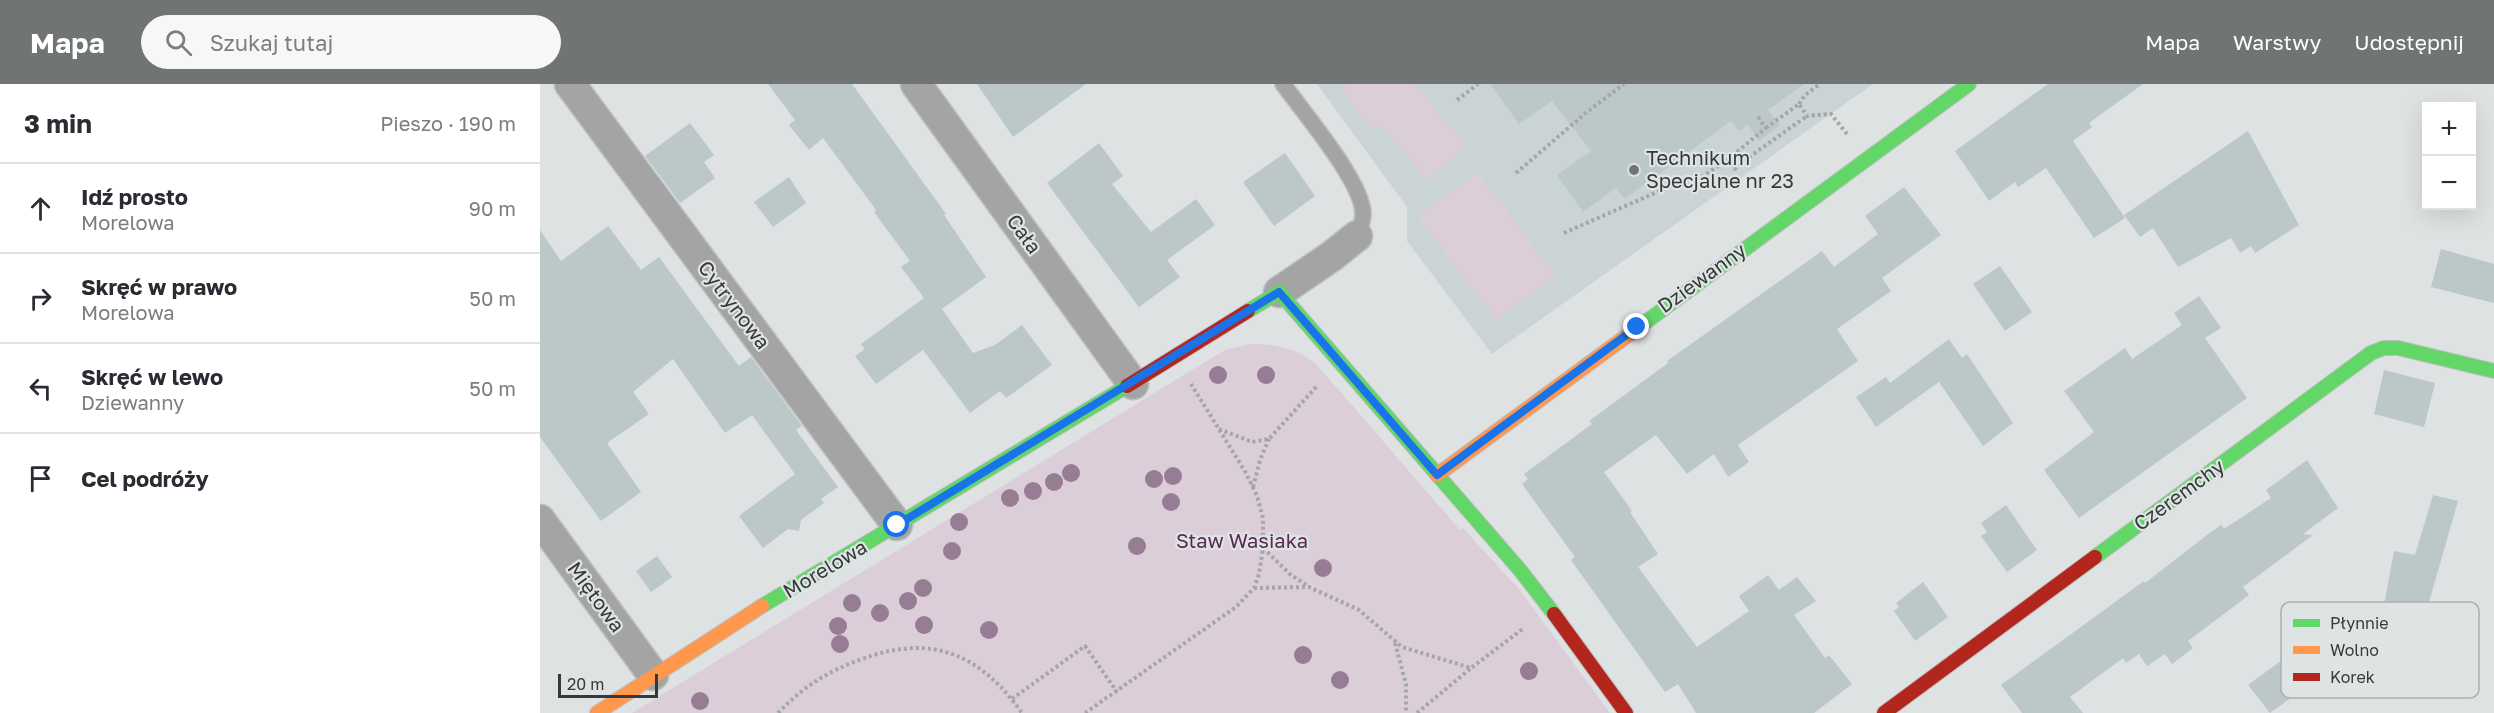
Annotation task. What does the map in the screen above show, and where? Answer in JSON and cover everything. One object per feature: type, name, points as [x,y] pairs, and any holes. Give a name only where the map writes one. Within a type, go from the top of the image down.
[{"type":"street","name":"Cytrynowa","points":[[570,84],[897,525]]},
{"type":"street","name":"Cała","points":[[916,84],[1132,384]]},
{"type":"street","name":"Dziewanny","points":[[1437,475],[1969,84]]},
{"type":"street","points":[[1357,236],[1348,245],[1279,292],[1550,607],[1626,713]]},
{"type":"street","name":"Morelowa","points":[[597,713],[653,675],[1279,292]]},
{"type":"street","name":"Czeremchy","points":[[1884,713],[2371,353],[2384,348],[2398,348],[2494,371]]},
{"type":"street","name":"Miętowa","points":[[540,520],[653,675]]},
{"type":"lane","points":[[1283,84],[1351,179],[1363,213],[1362,225],[1357,236]]},
{"type":"path","points":[[1456,100],[1478,84]]},
{"type":"path","points":[[1516,173],[1587,112],[1624,84]]},
{"type":"path","points":[[1745,160],[1738,151],[1799,104],[1804,95],[1820,84]]},
{"type":"path","points":[[1799,104],[1807,116]]},
{"type":"path","points":[[1564,233],[1672,185],[1687,186],[1728,160],[1735,169],[1807,116],[1831,114]]},
{"type":"path","points":[[1758,117],[1766,128]]},
{"type":"path","points":[[1085,713],[1230,612],[1254,588],[1263,548],[1263,518],[1253,488],[1175,357]]},
{"type":"path","points":[[1253,488],[1258,465],[1269,439],[1339,362]]},
{"type":"path","points":[[1218,429],[1252,442],[1269,439]]},
{"type":"path","points":[[1263,548],[1291,575],[1359,610],[1395,642],[1428,656],[1471,668]]},
{"type":"path","points":[[1254,588],[1309,586]]},
{"type":"path","points":[[1417,713],[1550,607]]},
{"type":"path","points":[[1395,642],[1406,684],[1406,713]]},
{"type":"path","points":[[1012,699],[1085,646],[1117,692]]},
{"type":"path","points":[[778,713],[804,688],[835,668],[879,652],[910,647],[939,649],[963,658],[994,680],[1022,713]]},
{"type":"shaded area","points":[[1317,84],[1873,84],[1492,354],[1407,241],[1407,207]]},
{"type":"green space","points":[[1347,84],[1415,84],[1467,147],[1427,180],[1381,124],[1373,130],[1340,90]]},
{"type":"green space","points":[[1478,172],[1556,276],[1496,320],[1418,217]]},
{"type":"green space","name":"Staw Wasiaka","points":[[1249,344],[1286,348],[1318,366],[1460,530],[1463,528],[1519,589],[1610,713],[632,713],[1225,350]]},
{"type":"building","points":[[768,84],[852,84],[946,214],[944,215],[986,277],[942,309],[973,353],[995,345],[1022,325],[1052,365],[1006,398],[1000,391],[970,413],[923,350],[876,384],[855,356],[865,349],[861,344],[924,298],[901,267],[910,261],[874,212],[876,210],[823,138],[809,150],[789,125],[795,120]]},
{"type":"building","points":[[977,84],[1086,84],[1013,137]]},
{"type":"building","points":[[1490,84],[1804,84],[1768,110],[1780,125],[1759,141],[1748,125],[1739,131],[1731,121],[1625,199],[1616,188],[1583,212],[1557,175],[1591,151],[1552,101],[1519,124]]},
{"type":"building","points":[[2048,84],[2143,84],[2089,123],[2092,127],[2073,141],[2125,218],[2094,238],[2046,168],[2018,187],[2015,182],[1989,201],[1955,151]]},
{"type":"building","points":[[690,123],[714,155],[704,162],[715,178],[680,203],[645,156]]},
{"type":"building","points":[[2248,131],[2299,225],[2255,253],[2251,246],[2240,253],[2231,238],[2178,267],[2153,228],[2140,237],[2124,215]]},
{"type":"building","points":[[1099,143],[1123,176],[1112,184],[1151,232],[1196,199],[1215,225],[1167,260],[1180,277],[1139,307],[1047,183]]},
{"type":"building","points":[[1285,153],[1315,196],[1274,226],[1243,182]]},
{"type":"building","points":[[789,177],[806,203],[773,227],[754,202]]},
{"type":"building","points":[[1904,187],[1941,235],[1882,278],[1891,291],[1837,329],[1858,361],[1738,445],[1749,462],[1728,477],[1714,454],[1687,474],[1656,435],[1604,472],[1632,511],[1630,512],[1658,554],[1638,567],[1697,647],[1749,611],[1739,596],[1768,575],[1779,590],[1797,577],[1816,601],[1794,615],[1825,658],[1829,655],[1852,684],[1814,713],[1696,713],[1678,684],[1665,692],[1571,560],[1575,557],[1522,484],[1528,479],[1524,474],[1592,424],[1589,421],[1668,363],[1667,361],[1822,251],[1834,267],[1878,234],[1865,216]]},
{"type":"building","points":[[608,226],[641,270],[659,257],[739,366],[751,357],[802,426],[796,430],[838,487],[821,499],[824,503],[801,520],[799,531],[788,529],[763,548],[739,516],[795,474],[752,415],[725,433],[673,359],[633,392],[649,414],[607,443],[641,492],[601,521],[540,437],[540,230],[561,261]]},
{"type":"building","points":[[2441,249],[2494,264],[2494,303],[2431,287]]},
{"type":"building","points":[[2000,266],[2032,312],[2005,331],[1973,284]]},
{"type":"building","points":[[2199,296],[2221,328],[2205,338],[2247,398],[2079,518],[2044,470],[2094,432],[2064,391],[2125,348],[2132,359],[2182,325],[2174,313]]},
{"type":"building","points":[[1949,339],[1962,358],[1967,354],[2013,423],[1983,446],[1939,382],[1876,427],[1856,397],[1886,377],[1890,383]]},
{"type":"building","points":[[2384,370],[2435,383],[2424,427],[2374,414]]},
{"type":"building","points":[[2307,460],[2338,508],[2303,534],[2313,535],[2243,587],[2249,595],[2188,641],[2193,648],[2172,664],[2165,654],[2147,666],[2139,654],[2126,663],[2123,658],[2070,697],[2083,713],[2022,713],[2001,685],[2144,581],[2145,583],[2221,525],[2224,529],[2271,498],[2266,490]]},
{"type":"building","points":[[2433,495],[2458,501],[2429,602],[2385,602],[2394,551],[2415,555]]},
{"type":"building","points":[[2006,505],[2037,550],[2007,572],[1981,536],[1987,532],[1981,523]]},
{"type":"building","points":[[657,556],[672,577],[651,592],[636,571]]},
{"type":"building","points":[[1923,582],[1948,617],[1915,641],[1894,611],[1899,607],[1896,603]]},
{"type":"building","points":[[2281,661],[2281,698],[2291,698],[2270,713],[2248,685]]},
{"type":"traffic: fast","points":[[1639,327],[1969,84]]},
{"type":"traffic: fast","points":[[1248,311],[1279,292],[1520,570],[1554,614]]},
{"type":"traffic: fast","points":[[2095,557],[2371,353],[2384,348],[2398,348],[2494,371]]},
{"type":"traffic: fast","points":[[762,606],[1127,386]]},
{"type":"traffic: slow","points":[[1437,475],[1639,327]]},
{"type":"traffic: slow","points":[[597,713],[762,606]]},
{"type":"traffic: jam","points":[[1127,386],[1248,311]]},
{"type":"traffic: jam","points":[[1884,713],[2095,557]]},
{"type":"traffic: jam","points":[[1554,614],[1626,713]]},
{"type":"place","name":"Technikum Specjalne nr 23","points":[[1634,170]]},
{"type":"route","points":[[897,525],[1132,384],[1279,292],[1437,475],[1637,327]]}]
